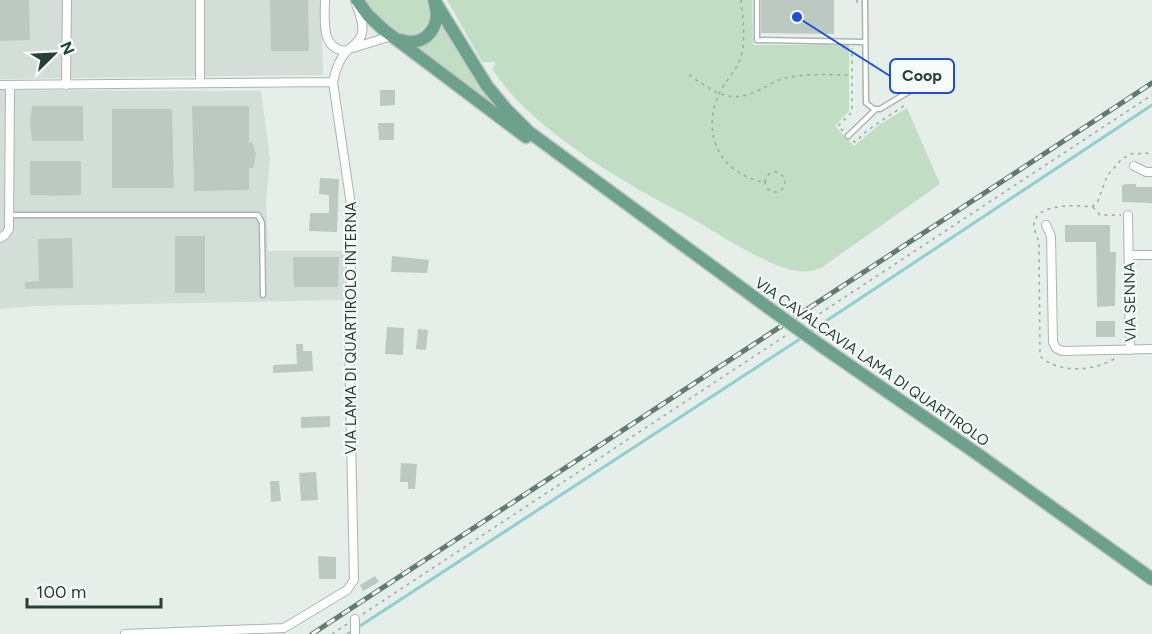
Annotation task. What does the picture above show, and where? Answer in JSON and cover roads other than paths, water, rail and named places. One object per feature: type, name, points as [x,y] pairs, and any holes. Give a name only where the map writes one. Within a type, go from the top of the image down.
[{"type":"main road","name":"VIA CAVALCAVIA LAMA DI QUARTIROLO","points":[[356,0],[375,22],[393,36],[512,127],[548,153],[575,168]]},
{"type":"main road","name":"VIA CAVALCAVIA LAMA DI QUARTIROLO","points":[[393,36],[411,43],[427,36],[437,18],[434,0]]},
{"type":"main road","name":"VIA CAVALCAVIA LAMA DI QUARTIROLO","points":[[434,0],[487,86],[528,132],[820,345],[1152,579]]},
{"type":"street","points":[[66,85],[67,0]]},
{"type":"street","points":[[200,0],[200,83]]},
{"type":"street","points":[[325,0],[326,37],[334,48],[340,51],[349,50],[393,36]]},
{"type":"street","points":[[0,85],[333,82],[337,67],[359,40],[362,28],[356,0]]},
{"type":"street","name":"VIA LAMA DI QUARTIROLO INTERNA","points":[[125,634],[285,628],[347,590],[354,580],[349,340],[352,212],[333,82]]},
{"type":"street","points":[[0,238],[9,229],[10,85]]},
{"type":"street","points":[[1134,166],[1146,172],[1152,172]]},
{"type":"street","name":"VIA SENNA","points":[[1128,214],[1130,350]]},
{"type":"street","points":[[1046,225],[1051,236],[1053,342],[1056,348],[1062,351],[1152,350]]},
{"type":"street","name":"VIA SENNA","points":[[1129,255],[1152,255]]},
{"type":"street","points":[[355,619],[355,634]]},
{"type":"lane","points":[[757,0],[757,40],[865,42]]},
{"type":"lane","points":[[865,0],[865,98],[866,103],[876,109]]},
{"type":"lane","points":[[848,136],[876,109],[880,109],[915,88]]},
{"type":"lane","points":[[9,215],[258,215],[262,224],[262,295]]},
{"type":"waterway","points":[[808,333],[1152,105]]},
{"type":"waterway","points":[[360,626],[803,337]]},
{"type":"railway","points":[[312,634],[1152,83]]},
{"type":"place","name":"Coop","points":[[797,17]]}]
